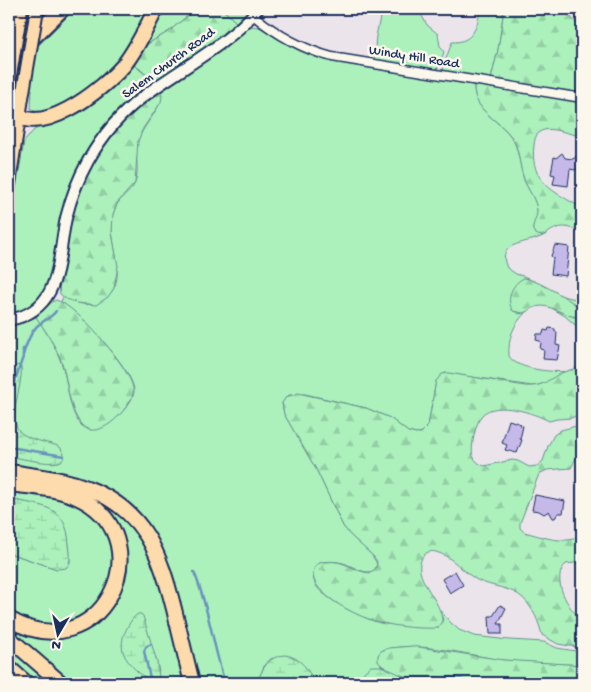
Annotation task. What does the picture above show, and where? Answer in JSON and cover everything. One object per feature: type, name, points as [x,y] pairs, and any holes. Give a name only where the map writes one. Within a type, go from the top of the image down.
[{"type":"highway","points":[[9,61],[62,9]]},
{"type":"highway","points":[[13,112],[33,120],[52,116],[76,105],[98,90],[127,61],[156,9]]},
{"type":"highway","points":[[9,472],[67,482],[87,488],[114,502],[137,523],[154,548],[163,569],[192,683]]},
{"type":"highway","points":[[9,484],[62,492],[81,499],[92,506],[104,518],[111,529],[117,545],[119,560],[116,582],[109,598],[100,610],[83,624],[66,630],[49,632],[27,628],[9,619]]},
{"type":"highway","points":[[9,638],[61,683]]},
{"type":"highway","points":[[9,668],[26,683]]},
{"type":"main road","points":[[9,81],[21,9]]},
{"type":"main road","points":[[9,182],[13,112],[22,98],[37,9]]},
{"type":"street","name":"Windy Hill Road","points":[[255,12],[268,27],[290,41],[309,50],[332,57],[582,98]]},
{"type":"street","name":"Salem Church Road","points":[[9,320],[24,317],[35,311],[50,293],[56,275],[66,219],[73,195],[89,159],[108,132],[127,110],[144,96],[224,42],[255,12]]},
{"type":"green space","points":[[75,9],[153,9],[140,33],[107,77],[60,108],[39,113],[31,109],[32,89],[9,112],[9,75]]},
{"type":"green space","points":[[162,9],[196,9],[168,32],[144,46]]},
{"type":"green space","points":[[196,9],[222,9],[237,23],[214,42],[154,82],[131,63],[144,46],[168,32]]},
{"type":"green space","points":[[222,9],[251,9],[237,23]]},
{"type":"green space","points":[[382,9],[418,9],[427,25],[438,34],[440,46],[444,52],[436,70],[374,60],[376,36]]},
{"type":"green space","points":[[480,9],[504,9],[498,50],[491,79],[444,72],[443,67],[452,42],[465,40],[470,36],[476,27]]},
{"type":"green space","points":[[504,9],[566,9],[573,20],[582,27],[582,93],[491,79],[498,50]]},
{"type":"green space","points":[[250,26],[259,27],[298,49],[327,60],[474,85],[475,96],[479,105],[513,140],[524,180],[537,208],[533,228],[536,234],[542,236],[510,247],[504,259],[507,268],[516,274],[529,278],[518,282],[511,295],[512,310],[520,314],[526,312],[512,332],[509,343],[509,356],[520,365],[537,370],[571,371],[542,384],[532,386],[445,373],[436,381],[428,426],[422,432],[416,434],[408,432],[390,418],[366,408],[305,394],[289,395],[282,403],[284,414],[316,469],[343,526],[372,555],[377,564],[375,570],[367,572],[340,562],[321,562],[313,572],[313,578],[315,584],[322,592],[338,604],[359,615],[385,624],[443,620],[439,609],[459,630],[474,636],[544,642],[557,648],[582,652],[582,665],[502,660],[426,647],[396,647],[383,650],[381,665],[384,667],[369,668],[362,683],[315,683],[309,673],[272,658],[265,664],[257,683],[196,683],[181,622],[134,513],[9,465],[9,326],[23,323],[36,317],[61,362],[71,406],[81,425],[88,429],[104,426],[120,414],[132,399],[134,392],[132,383],[116,357],[80,317],[61,302],[63,297],[84,304],[96,303],[108,296],[115,287],[117,264],[112,226],[113,214],[117,204],[135,183],[140,135],[160,102],[160,91],[220,51]]},
{"type":"green space","points":[[133,64],[154,82],[121,110],[95,141],[74,177],[67,197],[46,289],[34,304],[9,315],[9,230],[24,142],[33,131]]},
{"type":"green space","points":[[474,85],[582,102],[582,136],[548,129],[541,131],[535,138],[534,158],[536,169],[546,185],[582,208],[582,232],[563,227],[541,235],[534,232],[533,226],[537,213],[536,206],[525,183],[517,149],[507,132],[479,105],[475,96]]},
{"type":"green space","points":[[160,91],[162,96],[161,102],[144,127],[138,141],[135,183],[118,202],[113,214],[112,233],[118,266],[114,288],[108,297],[96,305],[77,303],[66,299],[60,294],[59,286],[72,218],[85,180],[104,146],[116,131],[144,103]]},
{"type":"green space","points":[[524,278],[545,286],[563,296],[581,310],[580,316],[572,316],[542,306],[523,313],[513,311],[510,302],[511,292],[516,284]]},
{"type":"green space","points":[[557,294],[582,300],[582,331],[565,316],[550,307],[574,317],[580,316],[581,310],[577,305]]},
{"type":"green space","points":[[56,300],[65,304],[76,313],[101,338],[130,379],[133,392],[126,407],[115,420],[102,428],[91,430],[83,426],[77,419],[69,396],[62,363],[57,351],[36,317]]},
{"type":"green space","points":[[582,364],[582,409],[578,415],[571,418],[549,421],[515,409],[496,408],[488,411],[480,418],[476,428],[472,452],[476,461],[484,466],[512,460],[529,467],[537,466],[543,461],[554,435],[561,430],[576,426],[582,436],[582,446],[571,468],[547,470],[539,474],[520,523],[520,528],[524,532],[562,540],[576,538],[582,534],[582,562],[566,564],[560,577],[560,585],[571,609],[582,619],[582,648],[558,644],[542,635],[530,606],[518,594],[477,580],[447,557],[436,552],[431,551],[425,554],[421,560],[420,568],[421,575],[441,615],[442,623],[438,628],[401,626],[374,621],[340,605],[316,585],[313,577],[314,569],[318,564],[339,562],[370,573],[376,568],[377,561],[343,526],[316,469],[284,414],[282,403],[286,397],[298,393],[366,408],[390,418],[408,432],[416,434],[422,432],[428,426],[436,381],[442,374],[449,373],[525,386],[536,386]]},
{"type":"green space","points":[[18,365],[21,367],[21,376],[15,415],[19,431],[34,440],[60,447],[64,454],[64,458],[61,461],[51,463],[9,456],[9,376],[13,367]]},
{"type":"green space","points":[[9,489],[73,501],[102,523],[112,546],[114,566],[103,598],[78,621],[49,627],[9,613],[9,553],[57,569],[70,563],[70,559],[66,529],[62,519],[48,508],[9,499]]},
{"type":"green space","points":[[82,490],[126,517],[156,563],[187,683],[73,683],[9,628],[10,625],[36,634],[80,630],[123,564]],"holes":[[[151,644],[159,671],[147,679],[135,669],[123,652]]]},
{"type":"green space","points":[[9,499],[42,506],[58,514],[67,532],[70,557],[66,568],[57,569],[9,553]]},
{"type":"green space","points":[[138,614],[143,616],[157,662],[159,677],[155,681],[148,679],[138,672],[128,661],[123,651],[122,645],[125,633],[131,621]]},
{"type":"green space","points":[[412,646],[504,660],[582,665],[582,683],[473,683],[452,677],[411,678],[398,675],[381,665],[378,661],[378,655],[381,651],[389,648]]},
{"type":"green space","points":[[9,647],[51,683],[36,683],[9,660]]},
{"type":"green space","points":[[285,655],[300,661],[315,683],[299,683],[292,679],[275,683],[257,683],[266,664],[274,658]]},
{"type":"green space","points":[[371,666],[381,666],[406,677],[439,677],[427,683],[362,683],[364,672]]},
{"type":"water","points":[[435,678],[460,678],[471,683],[427,683]]},
{"type":"building","points":[[582,152],[582,165],[575,170],[570,169],[568,186],[553,184],[555,175],[551,174],[554,157],[556,158],[562,153],[565,158],[573,159]]},
{"type":"building","points":[[555,245],[569,247],[566,276],[551,274],[553,258],[551,256]]},
{"type":"building","points":[[549,328],[555,329],[555,332],[557,332],[556,345],[560,346],[557,360],[543,359],[544,350],[540,349],[540,341],[536,340],[537,334],[543,334],[544,330],[548,331]]},
{"type":"building","points":[[509,420],[523,426],[520,439],[522,440],[517,453],[505,450],[507,445],[502,443]]},
{"type":"building","points":[[535,495],[565,501],[563,513],[558,513],[553,518],[549,511],[544,514],[532,510]]},
{"type":"building","points":[[455,571],[463,585],[450,593],[442,579]]},
{"type":"building","points":[[500,605],[506,608],[498,624],[502,624],[502,634],[490,634],[489,616],[493,616]]},
{"type":"waterway","points":[[23,355],[28,339],[35,329],[56,311]]},
{"type":"waterway","points":[[9,398],[23,357],[23,349]]},
{"type":"waterway","points":[[9,447],[64,456]]},
{"type":"waterway","points":[[194,572],[225,683]]},
{"type":"waterway","points":[[151,644],[144,651],[151,683]]}]
